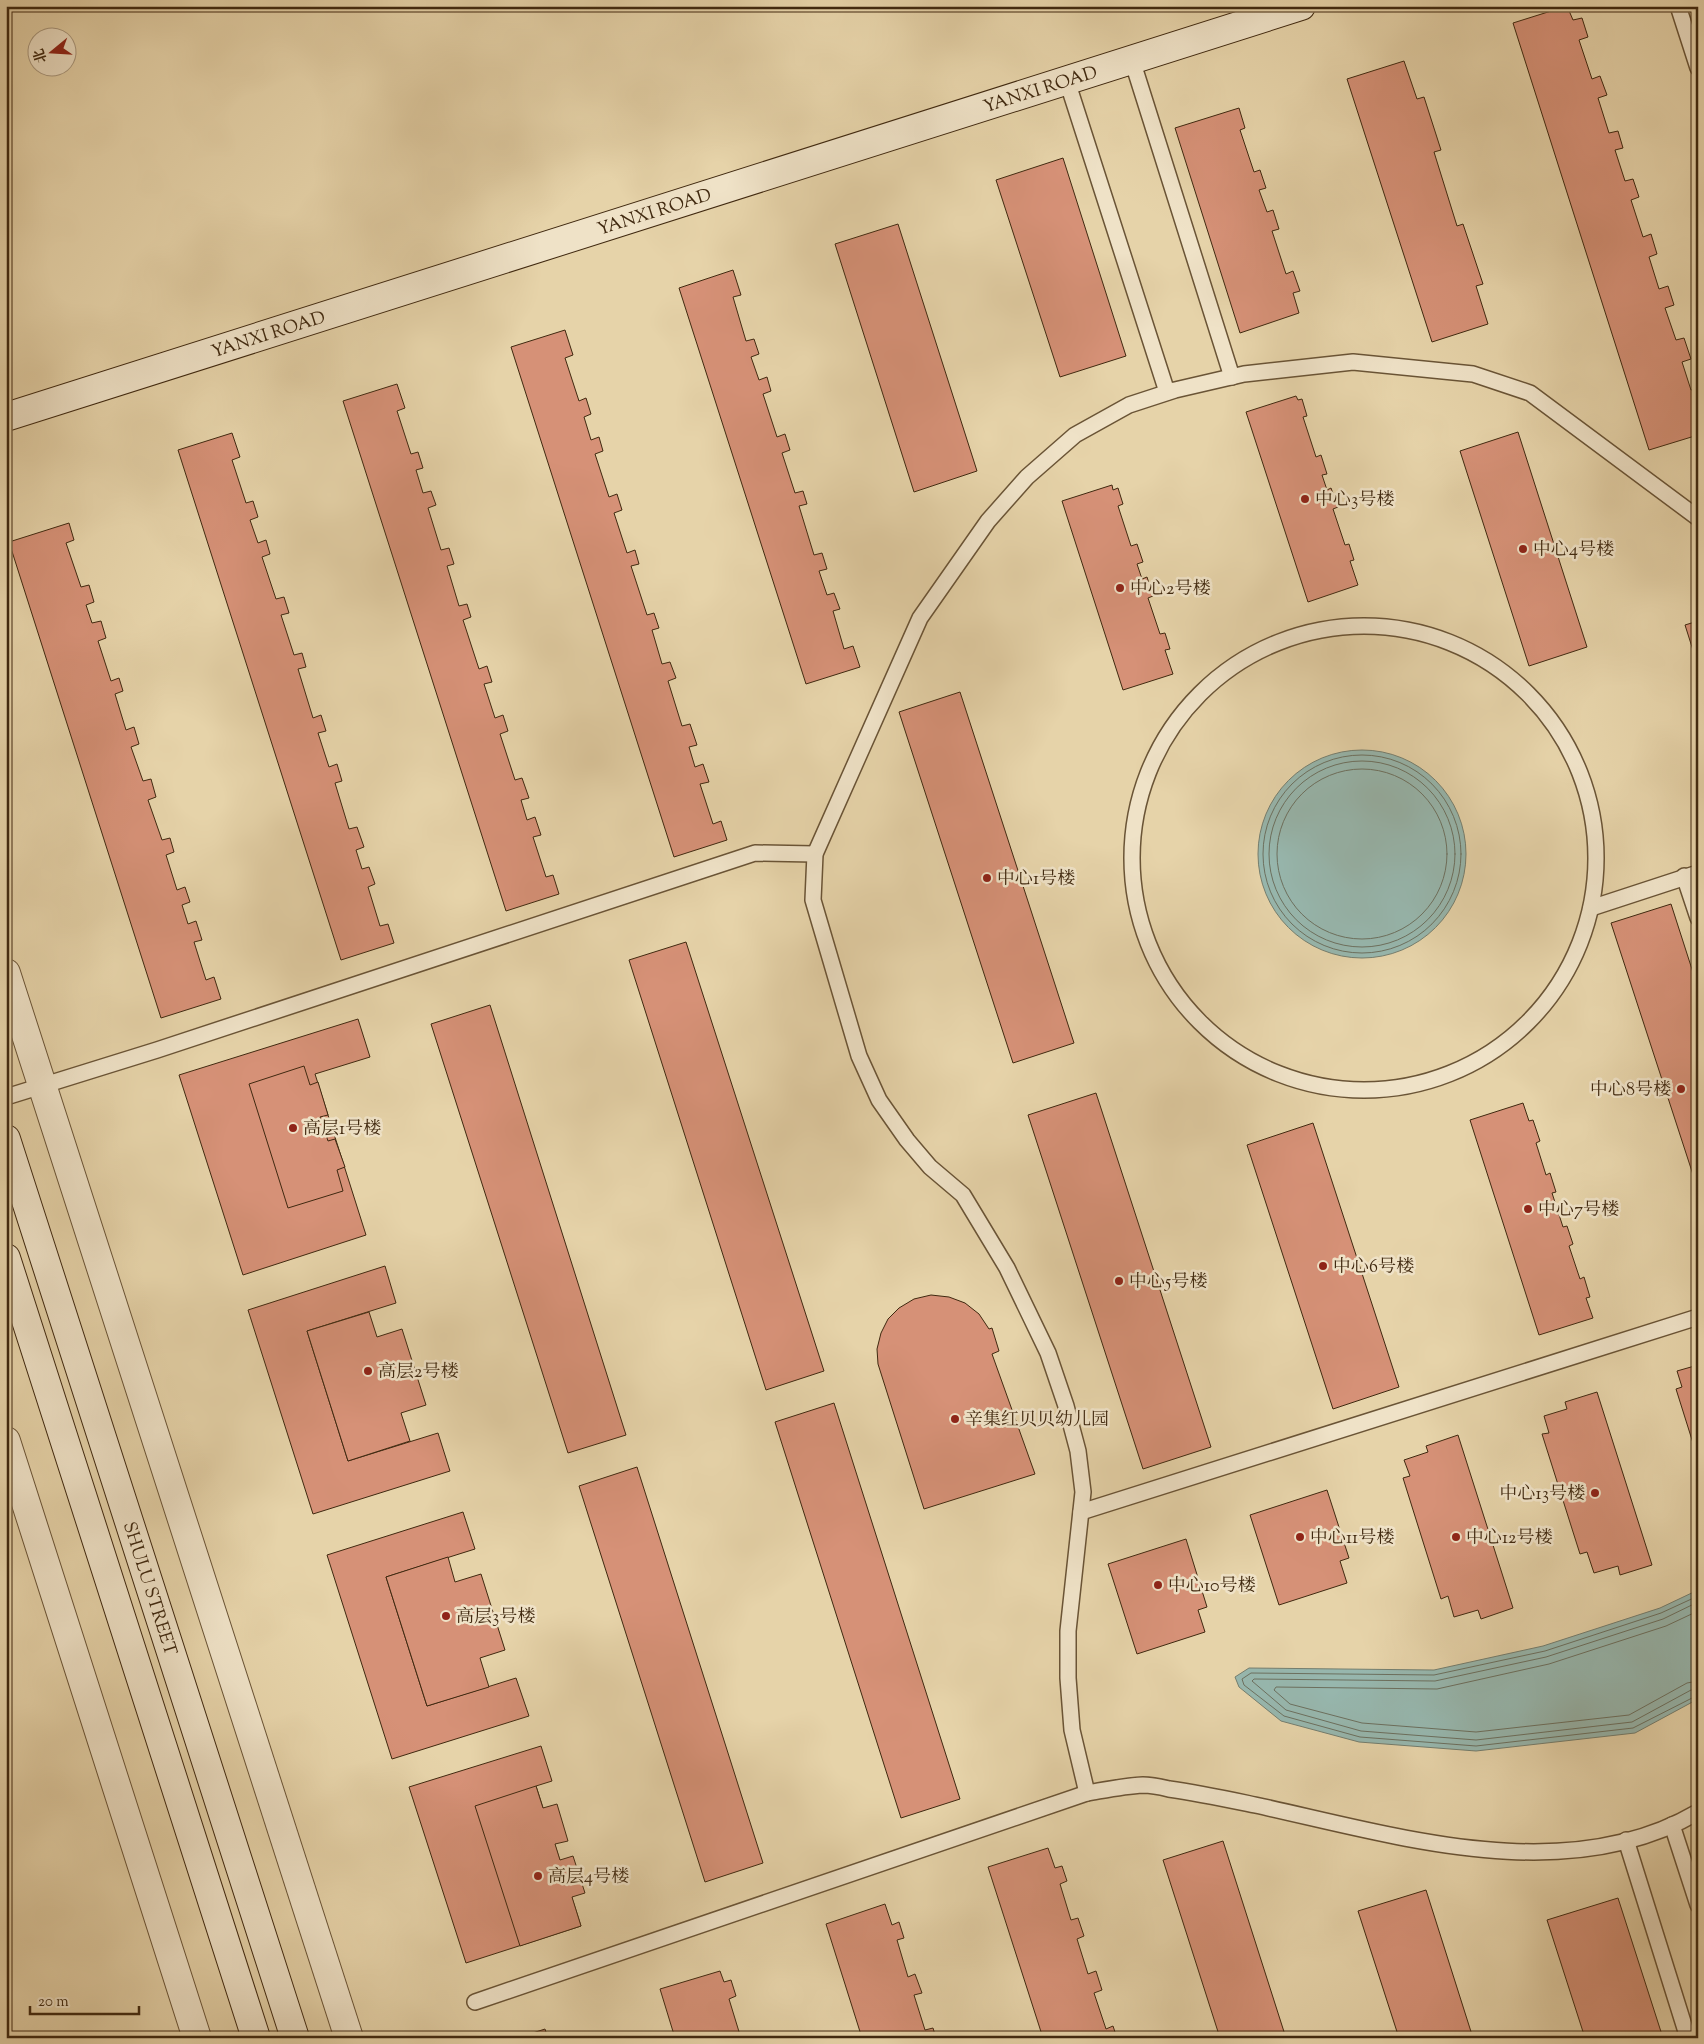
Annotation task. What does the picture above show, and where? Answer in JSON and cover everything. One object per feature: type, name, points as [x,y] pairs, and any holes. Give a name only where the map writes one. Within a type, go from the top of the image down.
[{"type":"street","name":"YANXI ROAD","points":[[6,417],[1301,6]]},
{"type":"street","points":[[6,973],[349,2038]]},
{"type":"street","name":"SHULU STREET","points":[[6,1139],[294,2038]]},
{"type":"street","name":"SHULU STREET","points":[[6,1258],[256,2038]]},
{"type":"street","points":[[6,1440],[197,2038]]},
{"type":"lane","points":[[1678,6],[1698,68]]},
{"type":"lane","points":[[1132,60],[1232,377]]},
{"type":"lane","points":[[1067,81],[1166,392]]},
{"type":"lane","points":[[1087,1793],[1072,1730],[1068,1678],[1068,1631],[1083,1492],[1078,1451],[1066,1406],[1048,1353],[1007,1268],[963,1195],[930,1167],[907,1140],[879,1100],[859,1056],[813,900],[815,854],[920,618],[988,521],[1027,477],[1074,435],[1129,404],[1166,392],[1232,377],[1353,362],[1472,374],[1530,393],[1698,518]]},
{"type":"lane","points":[[1348,626],[1384,626],[1422,633],[1457,645],[1490,663],[1519,685],[1545,712],[1566,743],[1582,777],[1592,813],[1596,850],[1595,887],[1591,908],[1574,959],[1556,991],[1532,1020],[1504,1045],[1472,1065],[1429,1082],[1402,1088],[1365,1091],[1328,1088],[1292,1079],[1258,1065],[1227,1046],[1200,1022],[1176,995],[1158,964],[1144,931],[1136,896],[1132,860],[1135,825],[1143,789],[1155,757],[1172,727],[1194,700],[1219,677],[1247,657],[1278,642],[1303,634],[1348,626]]},
{"type":"lane","points":[[6,1097],[158,1050],[754,853],[815,854]]},
{"type":"lane","points":[[1591,908],[1691,874],[1698,918]]},
{"type":"lane","points":[[1081,1512],[1698,1317]]},
{"type":"lane","points":[[475,2002],[1087,1793],[1144,1785],[1192,1792],[1430,1843],[1503,1851],[1556,1852],[1626,1840],[1672,1825],[1698,1812]]},
{"type":"lane","points":[[1672,1825],[1698,1905]]},
{"type":"lane","points":[[1626,1840],[1688,2038]]},
{"type":"water","points":[[1362,750],[1382,752],[1411,762],[1428,774],[1442,788],[1458,814],[1464,834],[1466,854],[1464,874],[1454,903],[1442,920],[1428,934],[1402,950],[1382,956],[1362,958],[1342,956],[1313,946],[1296,934],[1282,920],[1266,894],[1260,874],[1258,854],[1260,834],[1270,805],[1282,788],[1296,774],[1322,758],[1342,752]]},
{"type":"water","points":[[1698,1590],[1698,1699],[1635,1733],[1476,1751],[1359,1742],[1281,1721],[1239,1687],[1235,1677],[1249,1668],[1434,1670],[1543,1646],[1660,1608]]},
{"type":"building","points":[[1567,6],[1573,20],[1582,18],[1588,37],[1579,40],[1592,79],[1600,76],[1607,95],[1598,98],[1609,133],[1618,131],[1623,148],[1615,150],[1625,181],[1633,179],[1639,197],[1631,200],[1643,237],[1651,234],[1657,254],[1649,257],[1659,289],[1668,286],[1674,305],[1665,308],[1676,340],[1684,338],[1691,359],[1682,362],[1691,390],[1698,388],[1698,435],[1649,450],[1513,23]]},
{"type":"building","points":[[1404,61],[1417,99],[1424,97],[1441,150],[1434,152],[1457,226],[1463,224],[1483,284],[1476,286],[1488,324],[1432,342],[1347,79]]},
{"type":"building","points":[[1239,108],[1245,128],[1240,130],[1254,172],[1260,170],[1266,188],[1259,190],[1267,212],[1273,210],[1279,229],[1272,231],[1286,274],[1293,271],[1300,291],[1293,293],[1299,313],[1240,333],[1175,128]]},
{"type":"building","points":[[1063,158],[1126,356],[1060,377],[996,180]]},
{"type":"building","points":[[898,224],[977,471],[914,492],[835,244]]},
{"type":"building","points":[[733,270],[741,295],[733,297],[746,341],[754,339],[759,354],[751,357],[759,380],[767,377],[771,391],[763,394],[777,437],[785,434],[790,450],[782,453],[795,493],[803,491],[807,504],[799,506],[814,555],[822,553],[827,569],[819,571],[827,595],[834,593],[840,609],[833,611],[844,649],[853,646],[860,667],[806,684],[679,288]]},
{"type":"building","points":[[565,330],[573,355],[565,358],[579,401],[586,398],[591,414],[584,417],[591,440],[599,437],[603,451],[595,454],[609,497],[617,494],[622,510],[614,513],[627,553],[635,550],[639,564],[631,566],[647,615],[654,613],[659,628],[652,630],[662,664],[670,662],[676,678],[668,681],[682,726],[690,724],[697,745],[689,747],[695,767],[703,764],[709,782],[700,784],[713,824],[721,821],[727,840],[674,857],[511,347]]},
{"type":"building","points":[[397,384],[405,408],[397,411],[411,454],[418,452],[423,468],[416,470],[423,493],[431,491],[436,505],[428,508],[441,550],[449,548],[454,564],[447,566],[459,606],[467,604],[471,617],[463,620],[479,669],[487,666],[492,682],[484,684],[495,718],[503,715],[508,731],[500,734],[515,780],[522,778],[529,798],[521,800],[527,820],[535,817],[541,835],[533,837],[546,877],[553,875],[559,894],[506,911],[343,401]]},
{"type":"building","name":"中心3号楼","points":[[1296,396],[1298,400],[1302,399],[1307,416],[1303,417],[1316,457],[1321,455],[1327,474],[1322,475],[1327,490],[1331,488],[1338,507],[1333,509],[1345,545],[1349,544],[1354,560],[1350,561],[1358,585],[1308,602],[1246,412]]},
{"type":"building","name":"中心4号楼","points":[[1518,432],[1587,647],[1529,666],[1460,451]]},
{"type":"building","points":[[232,433],[240,457],[232,460],[246,503],[253,501],[258,517],[250,520],[258,543],[266,540],[270,554],[262,557],[276,599],[284,597],[289,613],[281,615],[294,655],[302,653],[306,667],[298,669],[313,718],[321,715],[326,731],[318,733],[329,767],[337,764],[342,781],[335,783],[349,829],[357,827],[364,847],[356,850],[362,869],[369,867],[375,884],[368,887],[380,926],[388,924],[394,943],[341,960],[178,450]]},
{"type":"building","name":"中心2号楼","points":[[1112,485],[1113,490],[1118,488],[1123,504],[1118,506],[1131,546],[1137,544],[1143,562],[1137,564],[1142,579],[1147,577],[1153,596],[1148,598],[1160,634],[1165,633],[1170,649],[1165,650],[1173,674],[1123,690],[1062,501]]},
{"type":"building","points":[[69,523],[74,540],[66,543],[81,587],[89,585],[94,602],[86,605],[92,623],[101,621],[106,638],[98,641],[111,681],[119,678],[123,691],[115,694],[126,730],[134,727],[139,744],[131,747],[143,781],[151,779],[156,797],[148,800],[162,840],[170,838],[174,852],[166,855],[177,890],[185,887],[190,902],[182,905],[188,924],[196,921],[202,940],[194,942],[206,980],[214,977],[221,999],[161,1018],[9,542]]},
{"type":"building","points":[[1698,621],[1698,666],[1685,625]]},
{"type":"building","name":"中心1号楼","points":[[960,692],[1074,1043],[1013,1063],[899,712]]},
{"type":"building","name":"中心8号楼","points":[[1671,904],[1698,988],[1698,1190],[1611,923]]},
{"type":"building","points":[[686,942],[824,1371],[766,1390],[629,960]]},
{"type":"building","points":[[490,1005],[626,1435],[568,1453],[431,1024]]},
{"type":"building","points":[[358,1019],[370,1057],[315,1074],[366,1235],[243,1275],[179,1075]]},
{"type":"building","name":"高层1号楼","points":[[304,1066],[310,1085],[318,1082],[328,1115],[320,1117],[328,1141],[335,1139],[345,1167],[337,1170],[343,1191],[288,1208],[249,1084]]},
{"type":"building","name":"中心5号楼","points":[[1096,1093],[1211,1447],[1143,1469],[1028,1115]]},
{"type":"building","name":"中心7号楼","points":[[1523,1103],[1529,1121],[1533,1120],[1540,1141],[1536,1143],[1546,1175],[1550,1173],[1556,1192],[1552,1193],[1563,1227],[1567,1226],[1573,1244],[1569,1246],[1580,1279],[1584,1277],[1590,1297],[1586,1298],[1593,1318],[1539,1335],[1470,1120]]},
{"type":"building","name":"中心6号楼","points":[[1313,1123],[1399,1387],[1333,1409],[1247,1145]]},
{"type":"building","points":[[385,1266],[396,1303],[307,1331],[348,1461],[438,1433],[450,1471],[313,1514],[248,1310]]},
{"type":"building","name":"辛集红贝贝幼儿园","points":[[931,1295],[949,1297],[965,1303],[979,1314],[989,1329],[992,1328],[999,1351],[992,1354],[1035,1474],[924,1509],[878,1364],[877,1349],[881,1333],[888,1319],[899,1308],[914,1299]]},
{"type":"building","name":"高层2号楼","points":[[369,1312],[377,1337],[402,1329],[426,1405],[401,1413],[410,1441],[348,1461],[307,1331]]},
{"type":"building","points":[[1698,1365],[1698,1459],[1676,1389],[1682,1387],[1677,1371]]},
{"type":"building","name":"中心13号楼","points":[[1597,1392],[1652,1565],[1620,1575],[1618,1566],[1594,1573],[1587,1552],[1580,1554],[1542,1434],[1549,1433],[1544,1416],[1567,1409],[1565,1402]]},
{"type":"building","points":[[834,1403],[960,1799],[901,1818],[775,1422]]},
{"type":"building","name":"中心12号楼","points":[[1458,1435],[1513,1608],[1481,1619],[1478,1610],[1454,1617],[1448,1596],[1441,1599],[1403,1478],[1410,1476],[1404,1460],[1428,1452],[1426,1446]]},
{"type":"building","points":[[637,1467],[763,1863],[705,1882],[579,1486]]},
{"type":"building","name":"中心11号楼","points":[[1327,1490],[1349,1558],[1340,1561],[1347,1583],[1279,1605],[1250,1515]]},
{"type":"building","points":[[463,1512],[475,1549],[386,1577],[427,1706],[516,1678],[529,1716],[392,1759],[327,1555]]},
{"type":"building","name":"中心10号楼","points":[[1186,1539],[1207,1607],[1198,1610],[1205,1632],[1137,1654],[1108,1564]]},
{"type":"building","name":"高层3号楼","points":[[448,1557],[455,1582],[481,1574],[505,1650],[480,1658],[489,1687],[427,1706],[386,1577]]},
{"type":"building","points":[[541,1746],[552,1781],[536,1786],[581,1926],[466,1963],[409,1787]]},
{"type":"building","name":"高层4号楼","points":[[536,1786],[543,1808],[557,1804],[568,1841],[555,1844],[560,1860],[573,1856],[585,1893],[572,1897],[581,1926],[520,1946],[475,1806]]},
{"type":"building","points":[[1223,1841],[1286,2038],[1220,2038],[1163,1860]]},
{"type":"building","points":[[1048,1848],[1055,1868],[1062,1866],[1067,1881],[1060,1884],[1071,1920],[1078,1918],[1084,1936],[1077,1939],[1088,1974],[1096,1971],[1102,1990],[1094,1993],[1106,2029],[1113,2026],[1117,2038],[1043,2038],[988,1867]]},
{"type":"building","points":[[1426,1890],[1473,2038],[1399,2038],[1358,1911]]},
{"type":"building","points":[[1618,1898],[1663,2038],[1585,2038],[1547,1920]]},
{"type":"building","points":[[885,1904],[892,1925],[899,1922],[904,1938],[897,1940],[908,1977],[915,1974],[922,1993],[914,1995],[925,2030],[933,2028],[936,2038],[862,2038],[826,1924]]},
{"type":"building","points":[[720,1971],[724,1982],[731,1980],[736,1996],[729,1999],[740,2035],[748,2033],[750,2038],[675,2038],[660,1989]]},
{"type":"building","points":[[545,2029],[548,2038],[517,2038]]},
{"type":"place","name":"中心3号楼","points":[[1305,499]]},
{"type":"place","name":"中心4号楼","points":[[1523,549]]},
{"type":"place","name":"中心2号楼","points":[[1120,588]]},
{"type":"place","name":"中心1号楼","points":[[987,878]]},
{"type":"place","name":"中心8号楼","points":[[1681,1089]]},
{"type":"place","name":"高层1号楼","points":[[293,1128]]},
{"type":"place","name":"中心7号楼","points":[[1528,1209]]},
{"type":"place","name":"中心6号楼","points":[[1323,1266]]},
{"type":"place","name":"中心5号楼","points":[[1119,1281]]},
{"type":"place","name":"高层2号楼","points":[[368,1371]]},
{"type":"place","name":"辛集红贝贝幼儿园","points":[[955,1419]]},
{"type":"place","name":"中心13号楼","points":[[1595,1493]]},
{"type":"place","name":"中心11号楼","points":[[1300,1537]]},
{"type":"place","name":"中心12号楼","points":[[1456,1537]]},
{"type":"place","name":"中心10号楼","points":[[1158,1585]]},
{"type":"place","name":"高层3号楼","points":[[446,1616]]},
{"type":"place","name":"高层4号楼","points":[[538,1876]]}]
